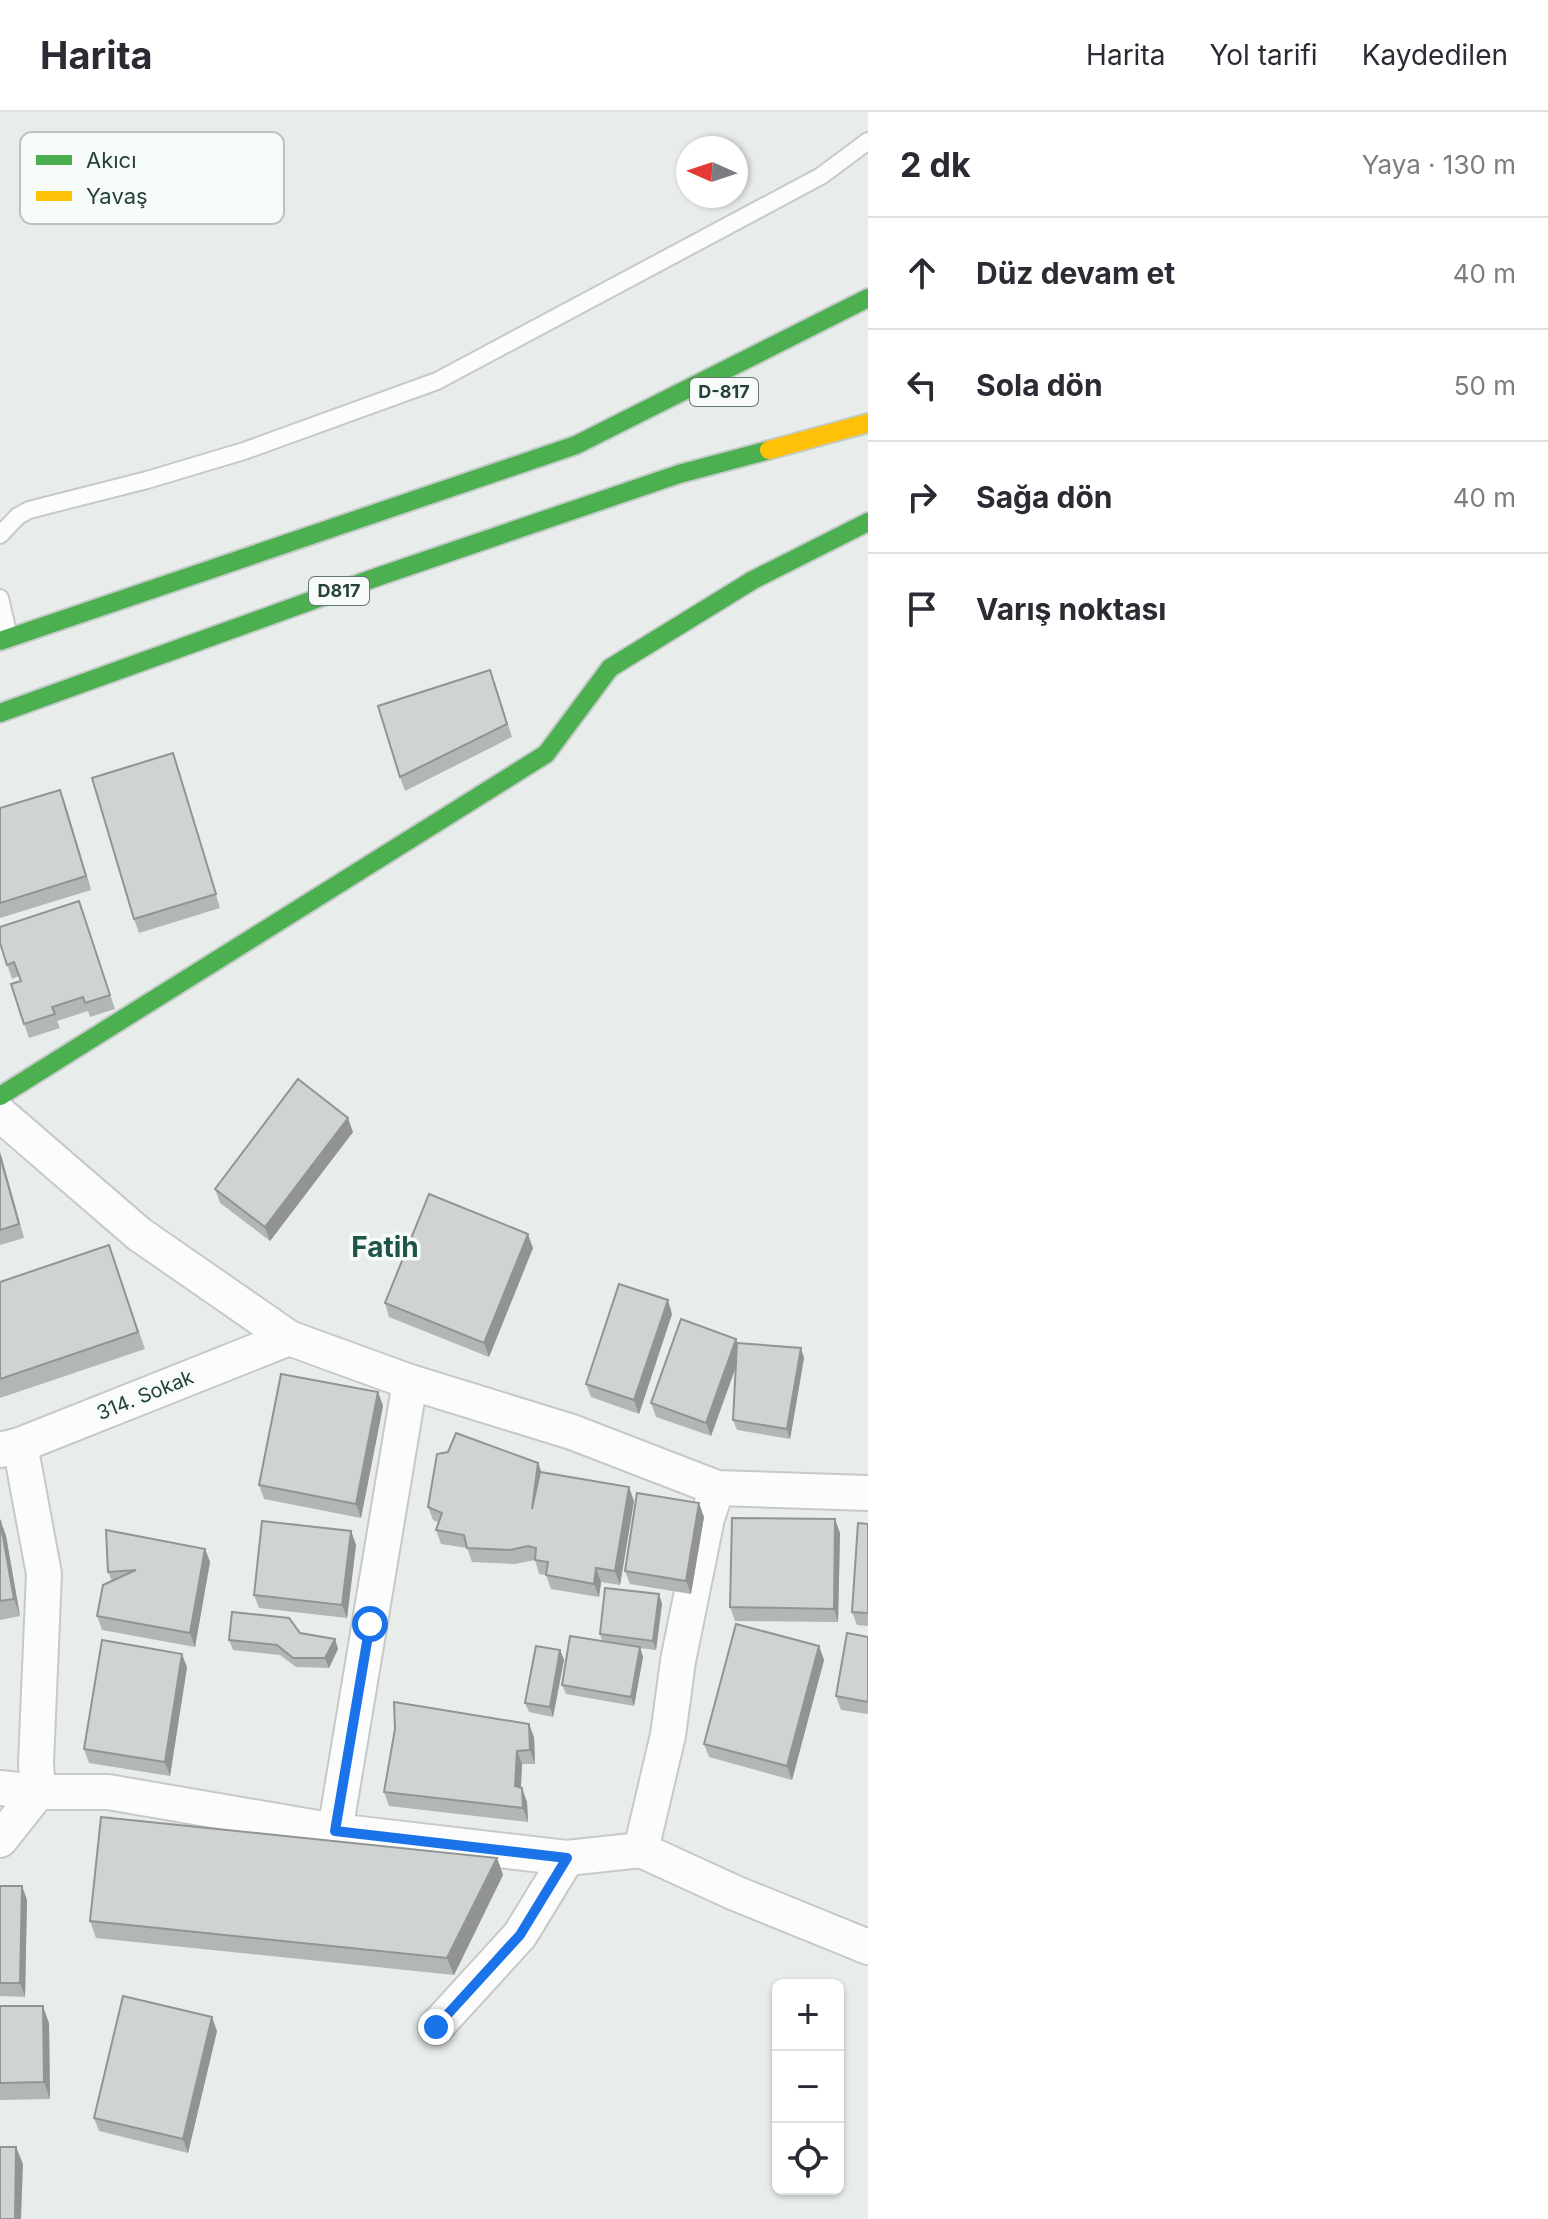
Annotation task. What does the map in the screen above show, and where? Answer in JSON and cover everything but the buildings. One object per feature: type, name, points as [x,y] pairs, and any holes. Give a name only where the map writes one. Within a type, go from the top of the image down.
[{"type":"main road","points":[[4,640],[576,445],[868,298]]},
{"type":"main road","name":"D-817","points":[[576,445],[717,394]]},
{"type":"main road","points":[[679,474],[846,411]]},
{"type":"main road","points":[[679,474],[868,423]]},
{"type":"main road","name":"D817","points":[[0,713],[377,577],[679,474]]},
{"type":"main road","points":[[0,1096],[546,754],[610,668],[753,580],[868,522]]},
{"type":"street","points":[[0,1114],[139,1234],[289,1338],[410,1382],[572,1432],[717,1488],[868,1493]]},
{"type":"street","name":"314. Sokak","points":[[10,1447],[289,1338]]},
{"type":"street","points":[[335,1831],[410,1382]]},
{"type":"street","points":[[0,1840],[38,1792],[36,1763],[44,1574],[10,1447]]},
{"type":"street","points":[[641,1850],[668,1735],[678,1661],[707,1518],[717,1488]]},
{"type":"street","points":[[0,1788],[38,1792],[108,1792],[335,1831],[567,1858],[641,1850],[735,1893],[868,1947]]},
{"type":"street","points":[[436,2027],[520,1935],[567,1858]]},
{"type":"lane","points":[[0,535],[18,516],[29,510],[244,451],[437,381],[821,176],[868,141]]},
{"type":"lane","points":[[0,598],[4,640]]},
{"type":"traffic: fast","points":[[0,641],[576,445],[868,298]]},
{"type":"traffic: fast","points":[[0,713],[377,577],[679,474],[769,450]]},
{"type":"traffic: fast","points":[[0,1096],[546,754],[610,668],[753,580],[868,522]]},
{"type":"traffic: slow","points":[[769,450],[868,423]]},
{"type":"district","name":"Fatih","points":[[385,1247]]},
{"type":"route","points":[[370,1624],[335,1831],[567,1858],[520,1935],[436,2027]]}]
